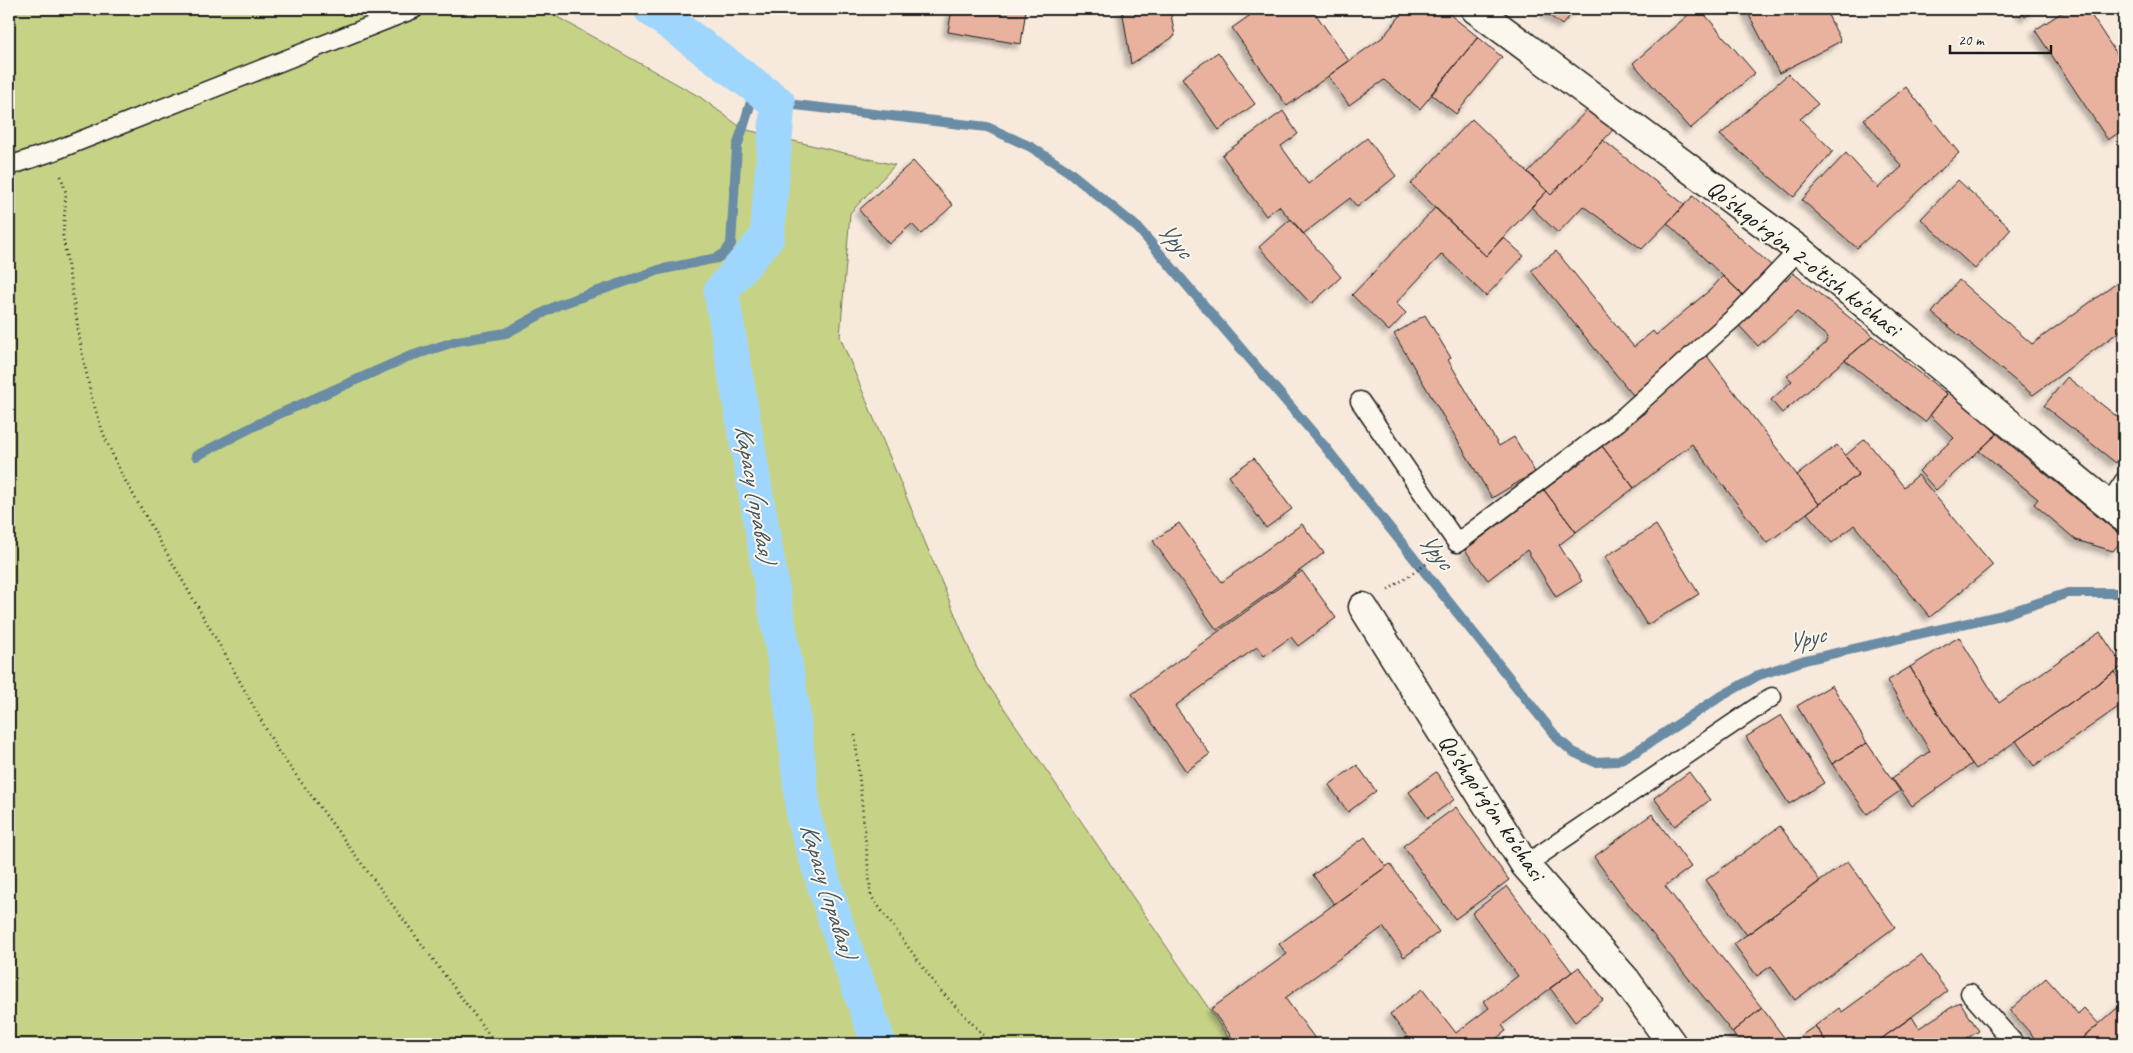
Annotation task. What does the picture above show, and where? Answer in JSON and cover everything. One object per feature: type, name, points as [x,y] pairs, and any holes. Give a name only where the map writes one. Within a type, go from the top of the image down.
[{"type":"street","name":"Qo'shqo'rg'on 2-o'tish ko'chasi","points":[[1475,9],[1799,250],[2116,511]]},
{"type":"street","name":"Qo'shqo'rg'on ko'chasi","points":[[1363,607],[1525,865],[1626,980],[1672,1044]]},
{"type":"lane","points":[[9,166],[54,151],[414,9]]},
{"type":"lane","points":[[1360,401],[1457,543],[1619,421],[1737,315],[1799,250]]},
{"type":"lane","points":[[2116,511],[2124,481]]},
{"type":"lane","points":[[1525,865],[1772,697]]},
{"type":"lane","points":[[1970,993],[2015,1044]]},
{"type":"path","points":[[54,151],[66,193],[63,236],[82,353],[95,407],[105,438],[122,475],[278,751],[496,1044]]},
{"type":"path","points":[[1363,607],[1457,543]]},
{"type":"path","points":[[855,735],[871,896],[938,988],[992,1044]]},
{"type":"green space","points":[[9,9],[543,9],[700,97],[743,129],[895,165],[850,213],[840,337],[978,670],[1233,1044],[9,1044]]},
{"type":"building","points":[[952,9],[1026,9],[1021,44],[948,32]]},
{"type":"building","points":[[1122,9],[1170,9],[1175,36],[1131,64]]},
{"type":"building","points":[[1259,9],[1312,9],[1349,61],[1287,106],[1232,28]]},
{"type":"building","points":[[1406,9],[1443,9],[1478,37],[1420,109],[1384,80],[1349,105],[1328,76],[1383,37]]},
{"type":"building","points":[[1541,9],[1576,9],[1562,25]]},
{"type":"building","points":[[1695,9],[1700,9],[1755,73],[1690,129],[1633,63]]},
{"type":"building","points":[[1746,9],[1825,9],[1841,41],[1779,73]]},
{"type":"building","points":[[2019,9],[2036,9],[2025,17]]},
{"type":"building","points":[[2067,9],[2087,9],[2124,65],[2124,129],[2108,140],[2035,30]]},
{"type":"building","points":[[1478,37],[1502,57],[1456,114],[1431,94]]},
{"type":"building","points":[[1218,52],[1255,104],[1219,130],[1182,78]]},
{"type":"building","points":[[1788,74],[1818,104],[1800,119],[1833,151],[1794,197],[1720,135]]},
{"type":"building","points":[[1906,87],[1959,153],[1857,248],[1802,200],[1846,153],[1878,188],[1902,167],[1864,119]]},
{"type":"building","points":[[1589,108],[1613,130],[1551,195],[1528,172]]},
{"type":"building","points":[[1283,111],[1298,134],[1281,146],[1308,184],[1367,138],[1396,176],[1357,207],[1350,198],[1303,234],[1279,206],[1266,216],[1222,155]]},
{"type":"building","points":[[1472,119],[1547,191],[1486,256],[1411,184]]},
{"type":"building","points":[[1603,140],[1685,205],[1642,249],[1583,206],[1558,233],[1531,207],[1547,191],[1551,195]]},
{"type":"building","points":[[913,161],[953,205],[921,234],[912,224],[889,244],[859,210]]},
{"type":"building","points":[[1958,180],[2011,229],[1975,269],[1921,219]]},
{"type":"building","points":[[1693,196],[1772,266],[1744,296],[1667,223]]},
{"type":"building","points":[[1435,208],[1486,256],[1503,237],[1524,256],[1486,296],[1442,254],[1396,303],[1406,313],[1389,331],[1352,295]]},
{"type":"building","points":[[1291,219],[1341,277],[1311,304],[1259,247]]},
{"type":"building","points":[[1556,251],[1634,347],[1653,331],[1656,335],[1710,290],[1723,276],[1744,296],[1707,334],[1633,395],[1531,271]]},
{"type":"building","points":[[1793,273],[1873,336],[1782,413],[1771,400],[1792,381],[1787,376],[1825,344],[1828,337],[1797,312],[1758,346],[1735,321],[1784,279],[1786,281]]},
{"type":"building","points":[[2124,278],[2124,328],[2033,395],[1932,313],[1959,280],[2032,344]]},
{"type":"building","points":[[1425,315],[1451,358],[1448,360],[1499,446],[1514,437],[1535,472],[1492,498],[1394,334]]},
{"type":"building","points":[[1873,336],[1947,394],[1925,422],[1845,360]]},
{"type":"building","points":[[1707,356],[1819,504],[1767,543],[1692,444],[1634,488],[1602,446],[1647,411],[1642,405]]},
{"type":"building","points":[[2067,377],[2124,422],[2124,452],[2116,463],[2044,406]]},
{"type":"building","points":[[1950,386],[1997,434],[1936,490],[1919,471],[1954,438],[1930,415],[1947,394],[1945,392]]},
{"type":"building","points":[[1997,434],[2124,538],[2113,551],[2076,540],[2034,504],[2038,499],[1979,451]]},
{"type":"building","points":[[1865,439],[1904,487],[1918,475],[1993,565],[1930,617],[1854,525],[1832,543],[1807,513],[1859,474],[1845,456]]},
{"type":"building","points":[[1837,445],[1859,474],[1819,504],[1797,475]]},
{"type":"building","points":[[1602,446],[1634,488],[1576,532],[1544,490]]},
{"type":"building","points":[[1254,458],[1292,509],[1266,528],[1229,476]]},
{"type":"building","points":[[1544,490],[1576,532],[1559,545],[1582,581],[1556,597],[1527,550],[1488,580],[1465,550]]},
{"type":"building","points":[[1179,523],[1222,582],[1302,524],[1324,553],[1217,630],[1153,541]]},
{"type":"building","points":[[1656,525],[1699,594],[1647,625],[1605,557]]},
{"type":"building","points":[[1302,571],[1336,618],[1298,646],[1291,637],[1264,656],[1257,647],[1175,706],[1210,754],[1186,771],[1132,694]]},
{"type":"building","points":[[2100,632],[2123,666],[1976,769],[1952,736],[1910,667],[1959,637],[1999,703]]},
{"type":"building","points":[[1910,667],[1952,736],[1972,764],[1912,806],[1892,778],[1930,751],[1887,681]]},
{"type":"building","points":[[2114,672],[2124,686],[2124,703],[2034,766],[2016,741]]},
{"type":"building","points":[[1832,685],[1867,743],[1832,764],[1797,706]]},
{"type":"building","points":[[1781,715],[1824,783],[1789,804],[1746,737]]},
{"type":"building","points":[[1867,743],[1900,791],[1867,814],[1832,764]]},
{"type":"building","points":[[1357,765],[1376,791],[1348,812],[1329,785]]},
{"type":"building","points":[[1436,772],[1455,799],[1428,818],[1409,792]]},
{"type":"building","points":[[1689,772],[1710,800],[1675,826],[1654,798]]},
{"type":"building","points":[[1456,807],[1509,880],[1455,919],[1403,846]]},
{"type":"building","points":[[1652,814],[1691,867],[1665,886],[1762,1008],[1732,1032],[1633,910],[1594,857]]},
{"type":"building","points":[[1780,826],[1820,881],[1747,935],[1706,880]]},
{"type":"building","points":[[1365,837],[1386,867],[1334,904],[1313,875]]},
{"type":"building","points":[[1848,861],[1895,927],[1795,1000],[1771,966],[1757,976],[1734,944]]},
{"type":"building","points":[[1390,864],[1439,932],[1404,957],[1383,927],[1285,998],[1319,1044],[1237,1044],[1211,1009],[1287,954],[1279,944]]},
{"type":"building","points":[[1507,886],[1572,972],[1502,1025],[1506,1031],[1489,1044],[1413,1044],[1390,1014],[1422,989],[1456,1033],[1489,1008],[1484,1001],[1518,976],[1472,913]]},
{"type":"building","points":[[1921,955],[1947,991],[1874,1044],[1828,1044],[1815,1026],[1839,1008],[1842,1012]]},
{"type":"building","points":[[1579,967],[1603,1000],[1575,1022],[1550,988]]},
{"type":"building","points":[[2046,978],[2078,1014],[2084,1008],[2099,1024],[2076,1044],[2040,1044],[2010,1010]]},
{"type":"building","points":[[1960,1002],[1979,1031],[1957,1044],[1874,1044],[1912,1017],[1919,1028]]},
{"type":"building","points":[[2124,1002],[2124,1044],[2076,1044],[2099,1024]]},
{"type":"building","points":[[1762,1008],[1789,1044],[1740,1044],[1732,1032]]},
{"type":"building","points":[[1815,1026],[1828,1044],[1789,1044]]},
{"type":"waterway","name":"Карасу (правая)","points":[[651,9],[778,103],[767,237],[721,291],[791,698],[804,818],[837,926],[879,1044]]},
{"type":"waterway","points":[[196,456],[270,418],[408,357],[457,341],[506,333],[558,305],[659,270],[717,258],[725,253],[731,244],[737,147],[756,86]]},
{"type":"waterway","name":"Урус","points":[[778,103],[987,127],[1031,147],[1068,171],[1138,228],[1326,448],[1558,739],[1573,752],[1595,762],[1617,761],[1637,751],[1718,698],[1759,675],[1805,660],[2002,615],[2068,593],[2124,593]]}]
